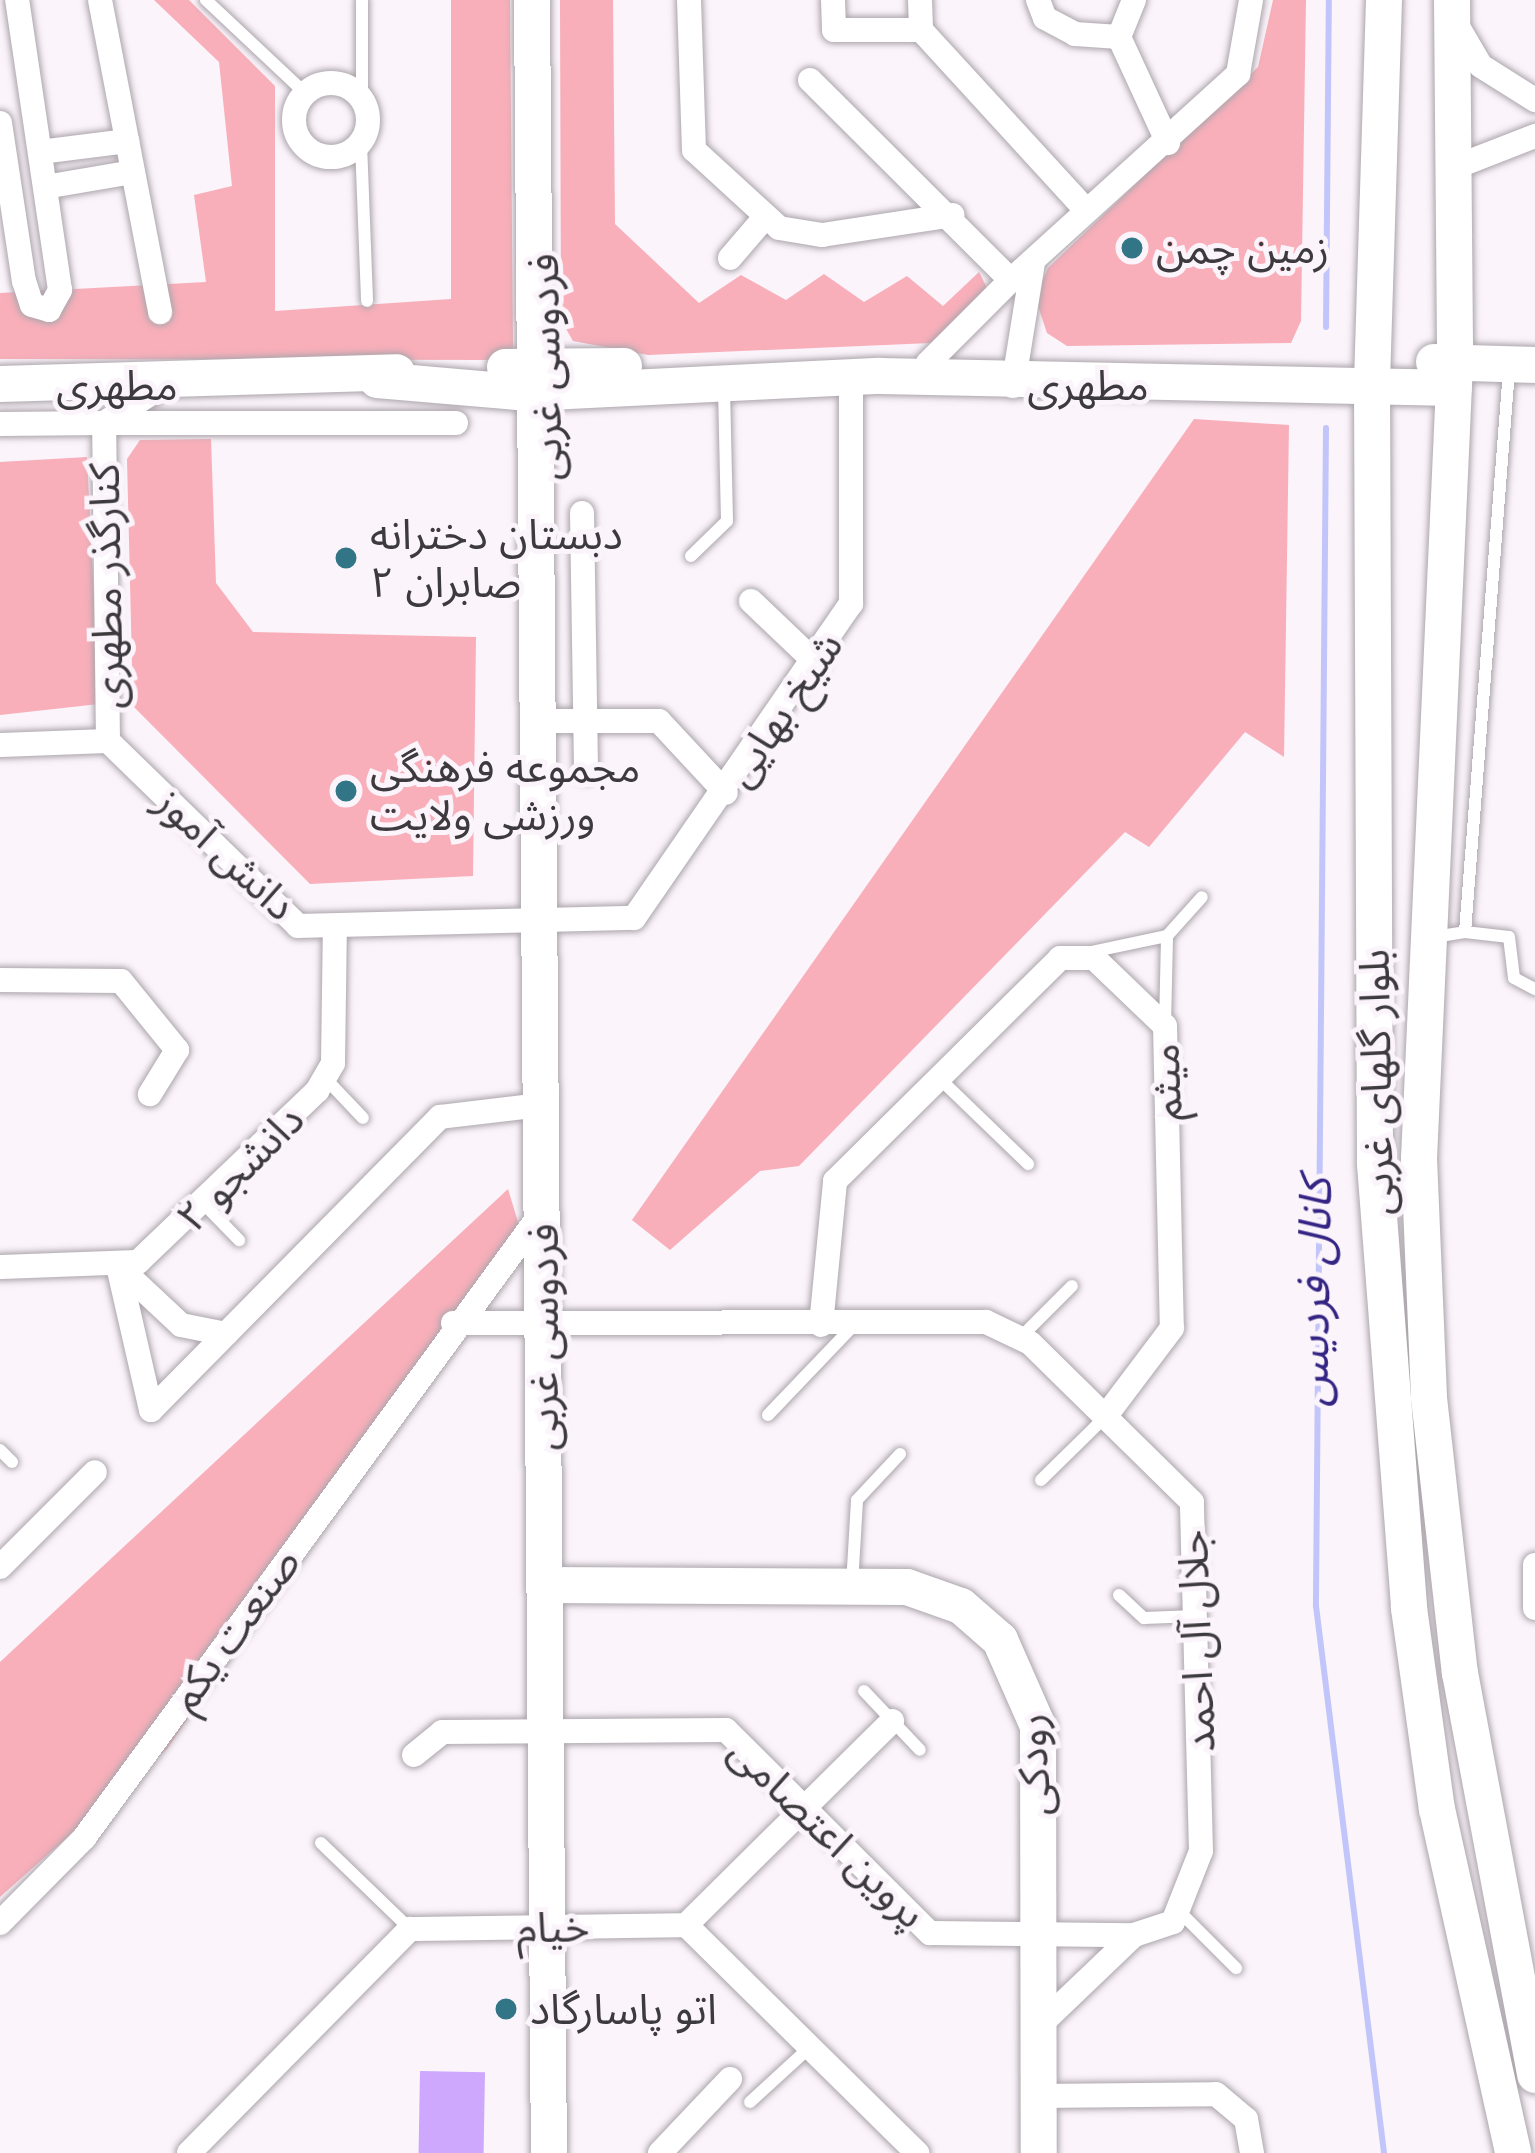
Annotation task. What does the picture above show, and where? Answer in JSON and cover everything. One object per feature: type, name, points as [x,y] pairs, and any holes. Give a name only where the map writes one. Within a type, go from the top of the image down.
[{"type":"main road","name":"فردوسی غربی","points":[[532,0],[550,2153]]},
{"type":"main road","name":"بلوار گلهای غربی","points":[[1384,0],[1372,439],[1375,1164],[1389,1400],[1437,1809],[1513,2153]]},
{"type":"main road","name":"بلوار گلهای غربی","points":[[1452,9],[1458,166],[1454,376],[1419,1158],[1430,1398],[1460,1673],[1535,2074]]},
{"type":"main road","name":"مطهری","points":[[0,384],[538,380],[692,389],[723,377],[926,373],[1308,384],[1373,371],[1454,376],[1522,365]]},
{"type":"main road","points":[[1014,376],[1373,371]]},
{"type":"main road","points":[[1308,384],[1347,403],[1372,439]]},
{"type":"main road","name":"رودکی","points":[[545,1585],[852,1587],[934,1593],[1012,1656],[1038,1726],[1039,2153]]},
{"type":"main road","points":[[1504,1919],[1535,1955]]},
{"type":"street","points":[[0,123],[24,281],[32,305],[49,310],[60,290],[17,0]]},
{"type":"street","points":[[100,0],[160,312]]},
{"type":"street","points":[[689,0],[694,150],[766,216],[822,235],[952,215]]},
{"type":"street","points":[[833,0],[834,30],[921,30]]},
{"type":"street","points":[[920,0],[921,30],[1086,210]]},
{"type":"street","points":[[1038,0],[1045,18],[1075,34],[1119,37]]},
{"type":"street","points":[[1134,0],[1119,37],[1168,143]]},
{"type":"street","points":[[926,373],[1011,280],[1168,143],[1238,74],[1251,0]]},
{"type":"street","points":[[1452,9],[1481,67],[1535,100]]},
{"type":"street","points":[[810,80],[952,215],[1011,280]]},
{"type":"street","points":[[335,82],[362,99],[361,142],[338,157],[312,152],[295,131],[304,93],[335,82]]},
{"type":"street","points":[[1458,166],[1535,136]]},
{"type":"street","points":[[40,152],[127,142]]},
{"type":"street","points":[[45,187],[133,172]]},
{"type":"street","points":[[730,258],[766,216]]},
{"type":"street","points":[[1014,376],[1034,260]]},
{"type":"street","name":"شیخ بهایی","points":[[539,926],[634,918],[816,663],[851,604],[858,566],[866,376]]},
{"type":"street","points":[[0,424],[104,423],[164,386]]},
{"type":"street","name":"کنارگذر مطهری","points":[[108,741],[104,423],[456,424]]},
{"type":"street","points":[[582,513],[586,771]]},
{"type":"street","points":[[751,601],[816,663]]},
{"type":"street","points":[[538,722],[587,713],[659,721],[726,793]]},
{"type":"street","points":[[0,745],[108,741]]},
{"type":"street","name":"دانش آموز","points":[[108,741],[298,926],[539,926]]},
{"type":"street","name":"دانشجو ۲","points":[[118,1266],[138,1262],[203,1203],[325,1078],[335,926]]},
{"type":"street","points":[[821,1325],[835,1181],[1060,958],[1078,954]]},
{"type":"street","name":"میثم","points":[[1078,954],[1165,1026],[1172,1328],[1105,1417]]},
{"type":"street","points":[[0,980],[121,981],[177,1051],[150,1094]]},
{"type":"street","points":[[118,1266],[151,1410],[440,1117],[542,1106]]},
{"type":"street","name":"صنعت یکم","points":[[0,1923],[84,1838],[453,1323],[542,1212]]},
{"type":"street","points":[[0,1267],[118,1266],[181,1325],[226,1334]]},
{"type":"street","points":[[453,1323],[485,1316],[543,1330]]},
{"type":"street","name":"جلال آل احمد","points":[[543,1330],[986,1322],[1021,1337],[1192,1502],[1202,1851],[1181,1912]]},
{"type":"street","points":[[0,1567],[95,1472]]},
{"type":"street","points":[[1535,1565],[1535,1608]]},
{"type":"street","points":[[892,1721],[686,1925],[917,2153]]},
{"type":"street","name":"پروین اعتصامی","points":[[414,1755],[442,1732],[726,1730],[930,1933],[1038,1934]]},
{"type":"street","points":[[1041,2024],[1134,1935],[1181,1912]]},
{"type":"street","name":"خیام","points":[[410,1929],[686,1925]]},
{"type":"street","points":[[189,2153],[410,1929]]},
{"type":"street","points":[[1038,1934],[1134,1935]]},
{"type":"street","points":[[660,2153],[730,2079]]},
{"type":"street","points":[[1039,2096],[1216,2094],[1246,2119],[1252,2153]]},
{"type":"lane","points":[[206,0],[304,93]]},
{"type":"lane","points":[[362,0],[362,99]]},
{"type":"lane","points":[[361,142],[367,301]]},
{"type":"lane","points":[[1466,932],[1480,740],[1522,365]]},
{"type":"lane","points":[[691,556],[727,521],[723,377]]},
{"type":"lane","points":[[1437,737],[1480,740]]},
{"type":"lane","points":[[1431,858],[1471,861]]},
{"type":"lane","points":[[1078,954],[1166,936],[1202,897]]},
{"type":"lane","points":[[1427,937],[1466,932],[1509,937],[1514,978],[1535,989]]},
{"type":"lane","points":[[1165,1026],[1166,936]]},
{"type":"lane","points":[[325,1078],[363,1118]]},
{"type":"lane","points":[[939,1078],[1028,1164]]},
{"type":"lane","points":[[203,1203],[239,1240]]},
{"type":"lane","points":[[1021,1337],[1072,1286]]},
{"type":"lane","points":[[768,1415],[854,1324]]},
{"type":"lane","points":[[1041,1480],[1105,1417]]},
{"type":"lane","points":[[0,1450],[11,1462]]},
{"type":"lane","points":[[852,1587],[857,1500],[900,1454]]},
{"type":"lane","points":[[1119,1595],[1144,1618],[1195,1616]]},
{"type":"lane","points":[[864,1691],[920,1750]]},
{"type":"lane","points":[[322,1843],[410,1929]]},
{"type":"lane","points":[[1181,1912],[1237,1968]]},
{"type":"lane","points":[[750,2102],[810,2047]]},
{"type":"shaded area","points":[[154,0],[189,0],[275,86],[275,311],[451,299],[451,0],[510,0],[513,348],[492,360],[0,359],[0,293],[206,282],[194,195],[232,186],[219,62]]},
{"type":"shaded area","points":[[560,0],[613,0],[615,224],[699,303],[741,275],[786,300],[824,274],[864,302],[907,276],[943,306],[979,272],[988,290],[931,343],[648,355],[573,341],[561,320]]},
{"type":"shaded area","points":[[1273,0],[1306,0],[1301,321],[1291,343],[1067,346],[1047,333],[1035,297],[1048,268],[1258,67]]},
{"type":"shaded area","points":[[1194,419],[1289,425],[1284,757],[1245,732],[1149,847],[1125,832],[799,1166],[760,1171],[670,1250],[632,1220]]},
{"type":"shaded area","name":"مجموعه فرهنگی ورزشی ولایت","points":[[211,439],[216,583],[253,632],[476,637],[473,876],[310,884],[133,706],[127,459],[140,440]]},
{"type":"shaded area","points":[[87,457],[99,704],[0,715],[0,462]]},
{"type":"shaded area","points":[[508,1189],[521,1232],[167,1749],[0,1897],[0,1662]]},
{"type":"building","points":[[420,2071],[485,2072],[484,2153],[419,2153]]},
{"type":"waterway","name":"کانال فردیس","points":[[1326,327],[1329,0]]},
{"type":"waterway","name":"کانال فردیس","points":[[1326,428],[1316,1606],[1384,2153]]},
{"type":"place","name":"زمین چمن","points":[[1132,248]]},
{"type":"place","name":"دبستان دخترانه صابران ۲","points":[[346,558]]},
{"type":"place","name":"مجموعه فرهنگی ورزشی ولایت","points":[[346,791]]},
{"type":"place","name":"اتو پاسارگاد","points":[[506,2009]]}]
